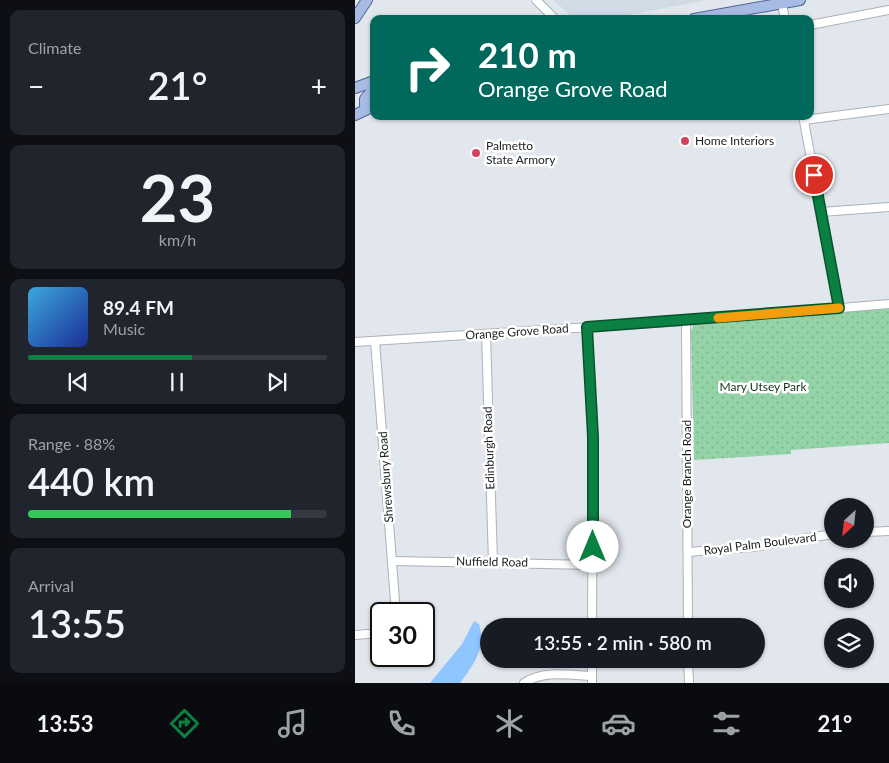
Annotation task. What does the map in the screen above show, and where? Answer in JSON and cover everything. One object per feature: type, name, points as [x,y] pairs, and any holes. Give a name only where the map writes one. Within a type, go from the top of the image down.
[{"type":"main road","points":[[355,10],[366,0]]},
{"type":"main road","points":[[355,18],[366,0]]},
{"type":"main road","points":[[726,15],[800,0]]},
{"type":"main road","points":[[355,88],[370,82]]},
{"type":"main road","points":[[355,115],[369,108],[365,99],[370,93]]},
{"type":"street","points":[[536,0],[551,15]]},
{"type":"street","points":[[782,4],[784,15]]},
{"type":"street","points":[[814,24],[889,10]]},
{"type":"street","points":[[814,117],[889,109]]},
{"type":"street","points":[[803,120],[839,308]]},
{"type":"street","points":[[821,212],[889,207]]},
{"type":"street","name":"Orange Grove Road","points":[[355,342],[686,321],[889,304]]},
{"type":"street","name":"Orange Branch Road","points":[[686,321],[688,618]]},
{"type":"street","points":[[587,327],[593,437],[592,618]]},
{"type":"street","name":"Edinburgh Road","points":[[485,334],[493,562]]},
{"type":"street","name":"Shrewsbury Road","points":[[375,341],[395,602]]},
{"type":"street","points":[[874,532],[889,531]]},
{"type":"street","name":"Royal Palm Boulevard","points":[[688,552],[753,547],[824,535]]},
{"type":"street","name":"Nuffield Road","points":[[392,561],[593,565]]},
{"type":"street","points":[[355,635],[370,634]]},
{"type":"street","points":[[689,668],[689,683]]},
{"type":"street","points":[[524,683],[534,677],[546,674],[592,679]]},
{"type":"shaded area","points":[[553,0],[708,0],[628,15],[570,15]]},
{"type":"green space","name":"Mary Utsey Park","points":[[889,308],[889,443],[791,450],[791,454],[694,460],[691,331],[694,325]]},
{"type":"water","points":[[474,621],[479,624],[480,649],[474,663],[460,683],[430,683],[462,644]]},
{"type":"slow traffic","points":[[718,318],[839,308]]},
{"type":"place","name":"Home Interiors","points":[[685,141]]},
{"type":"place","name":"Palmetto State Armory","points":[[476,153]]},
{"type":"route","points":[[593,547],[593,437],[587,327],[839,308],[814,175]]}]
